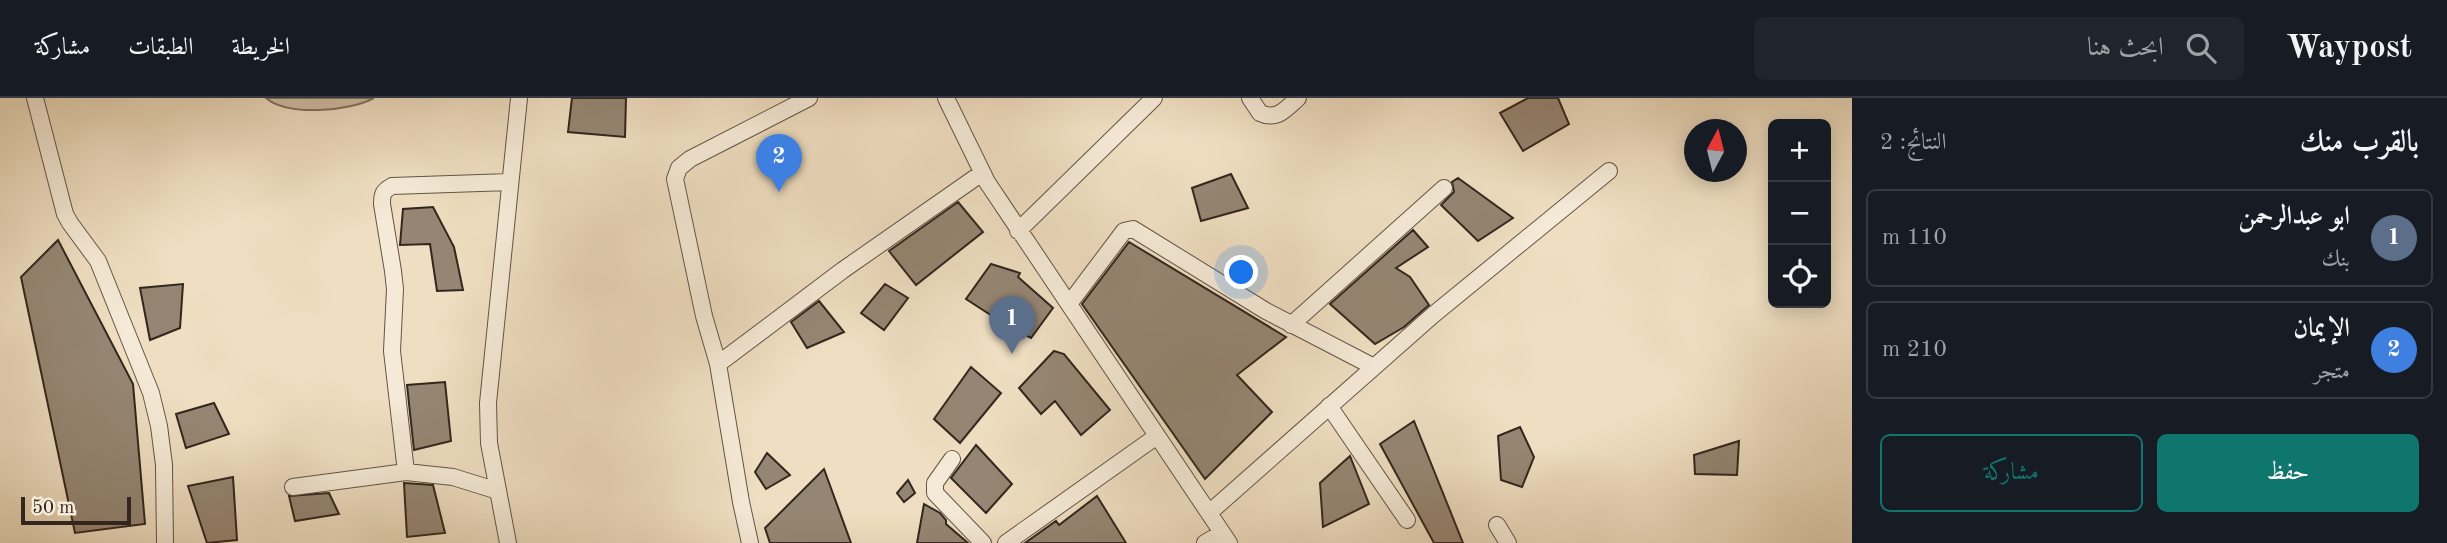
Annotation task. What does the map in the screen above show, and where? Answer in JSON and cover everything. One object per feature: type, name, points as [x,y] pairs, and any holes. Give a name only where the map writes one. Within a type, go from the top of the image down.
[{"type":"street","points":[[35,98],[65,214],[98,261],[151,393],[164,465],[165,543]]},
{"type":"street","points":[[508,543],[489,443],[488,404],[519,98]]},
{"type":"street","points":[[750,543],[718,364],[701,303],[675,185],[676,175],[679,168],[690,159],[809,98]]},
{"type":"street","points":[[946,98],[982,173],[1018,231],[1225,538],[1205,543]]},
{"type":"street","points":[[1018,231],[1154,98]]},
{"type":"street","points":[[1251,98],[1260,113],[1272,116],[1283,112],[1298,98]]},
{"type":"street","points":[[1209,513],[1475,279],[1609,171]]},
{"type":"street","points":[[718,364],[843,270],[982,173]]},
{"type":"street","points":[[406,472],[392,351],[394,280],[382,194],[393,186],[510,182]]},
{"type":"street","points":[[1291,326],[1444,188]]},
{"type":"street","points":[[1069,304],[1124,231],[1133,229],[1291,326],[1374,367]]},
{"type":"street","points":[[1329,406],[1407,520]]},
{"type":"street","points":[[1006,543],[1157,436]]},
{"type":"street","points":[[952,459],[935,483],[935,493],[983,543]]},
{"type":"street","points":[[293,487],[406,472],[453,477],[498,491]]},
{"type":"street","points":[[1497,525],[1508,543]]},
{"type":"shaded area","points":[[266,98],[374,98],[335,109],[304,110],[276,104]]},
{"type":"building","points":[[572,98],[626,98],[625,137],[568,132]]},
{"type":"building","points":[[1528,98],[1558,98],[1569,124],[1523,151],[1500,113]]},
{"type":"building","points":[[1231,174],[1248,208],[1201,221],[1192,188]]},
{"type":"building","points":[[1458,178],[1513,218],[1478,241],[1441,205],[1454,192],[1452,182]]},
{"type":"building","points":[[958,202],[983,232],[916,285],[889,251]]},
{"type":"building","points":[[433,207],[454,247],[463,290],[437,291],[430,244],[400,245],[403,209]]},
{"type":"building","points":[[1413,230],[1428,247],[1396,268],[1410,277],[1429,305],[1404,327],[1375,344],[1330,304]]},
{"type":"building","points":[[58,240],[133,384],[145,524],[75,533],[21,277]]},
{"type":"building","points":[[1129,242],[1286,337],[1237,375],[1272,412],[1205,479],[1082,304]]},
{"type":"building","points":[[991,264],[1020,273],[1018,277],[1053,308],[1031,338],[966,299]]},
{"type":"building","points":[[183,284],[180,328],[150,340],[140,288]]},
{"type":"building","points":[[885,284],[908,298],[884,330],[861,313]]},
{"type":"building","points":[[819,301],[844,332],[807,348],[791,322]]},
{"type":"building","points":[[1054,351],[1064,354],[1110,410],[1081,435],[1055,401],[1041,414],[1019,388]]},
{"type":"building","points":[[971,367],[1001,393],[960,443],[934,419]]},
{"type":"building","points":[[445,382],[451,441],[414,450],[407,385]]},
{"type":"building","points":[[214,403],[229,434],[186,448],[176,414]]},
{"type":"building","points":[[1414,421],[1463,543],[1434,543],[1380,444]]},
{"type":"building","points":[[1520,427],[1534,457],[1522,487],[1501,480],[1498,436]]},
{"type":"building","points":[[1739,441],[1737,475],[1695,474],[1694,455]]},
{"type":"building","points":[[976,445],[1012,484],[986,513],[951,478]]},
{"type":"building","points":[[767,453],[790,475],[766,489],[755,472]]},
{"type":"building","points":[[1350,456],[1369,504],[1323,527],[1320,483]]},
{"type":"building","points":[[824,469],[851,543],[770,543],[765,528]]},
{"type":"building","points":[[233,477],[237,540],[207,543],[188,486]]},
{"type":"building","points":[[908,480],[915,493],[904,502],[897,493]]},
{"type":"building","points":[[404,483],[433,485],[445,533],[407,537]]},
{"type":"building","points":[[329,493],[339,514],[295,521],[289,496]]},
{"type":"building","points":[[1097,496],[1126,543],[1025,543],[1056,521],[1059,525]]},
{"type":"building","points":[[924,504],[940,513],[946,524],[968,543],[917,543]]},
{"type":"place","name":"الإيمان","points":[[779,192]]},
{"type":"place","name":"ابو عبدالرحمن","points":[[1012,354]]}]
